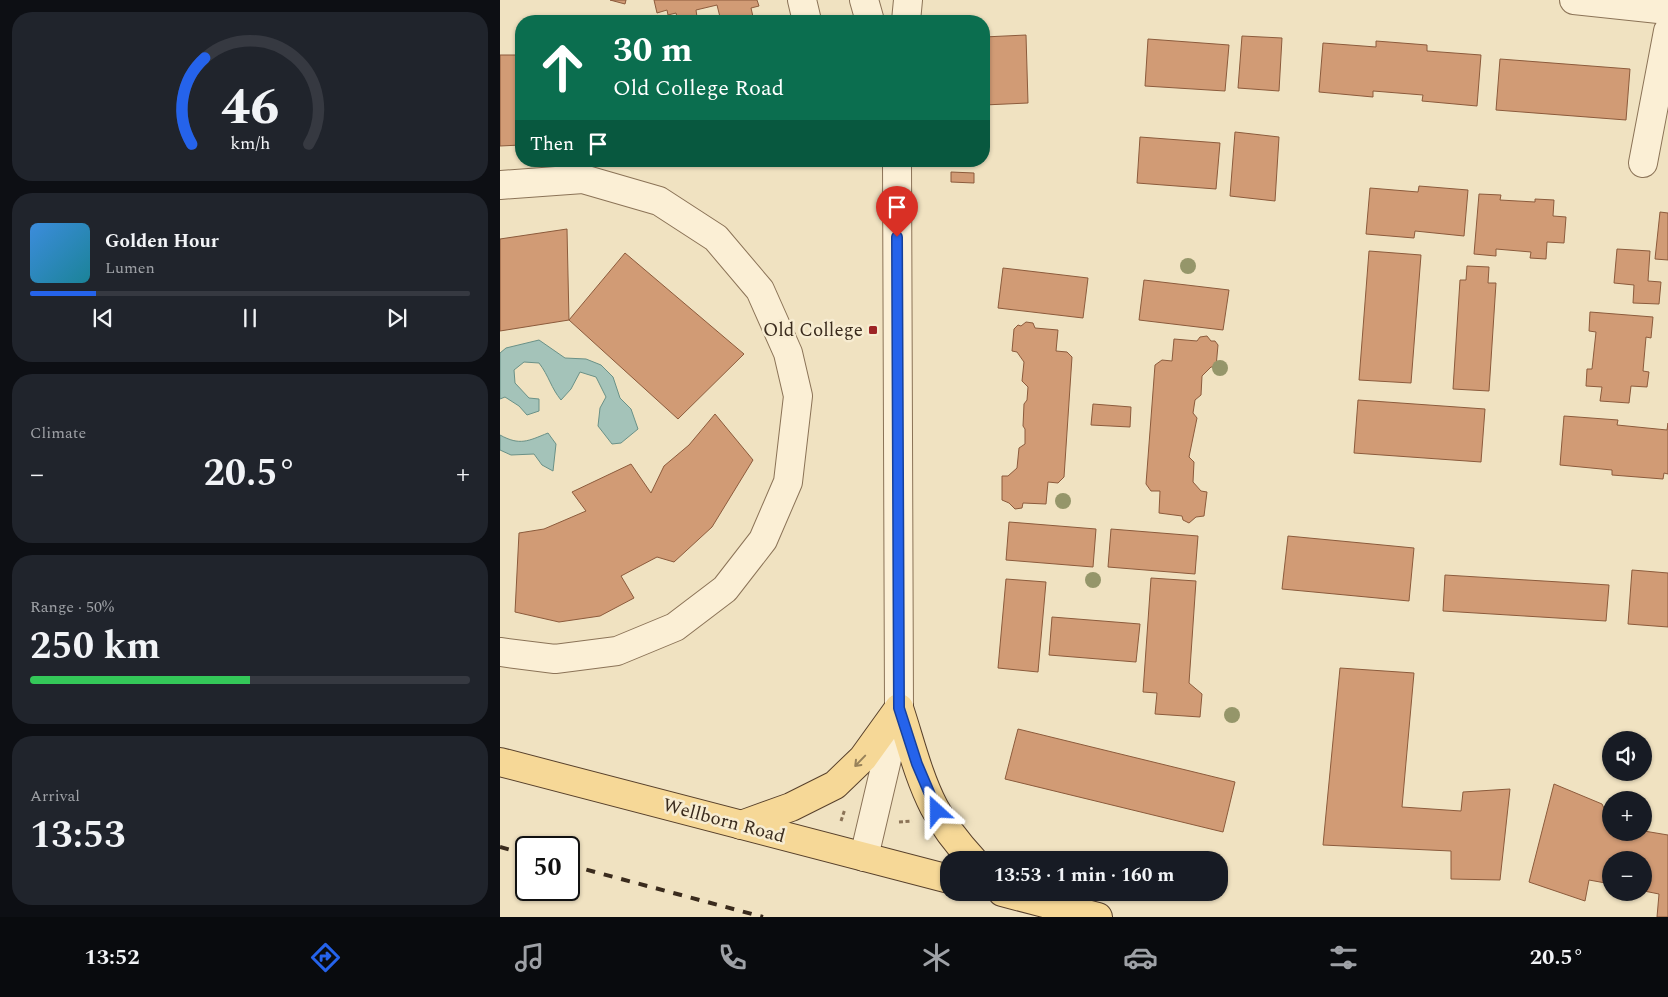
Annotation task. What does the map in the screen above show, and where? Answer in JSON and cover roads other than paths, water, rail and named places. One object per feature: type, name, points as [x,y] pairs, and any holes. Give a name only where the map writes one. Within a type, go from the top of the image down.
[{"type":"main road","points":[[741,825],[791,807],[835,785],[863,758],[899,708]]},
{"type":"main road","points":[[899,708],[917,764],[934,807],[957,843],[965,851]]},
{"type":"main road","name":"Wellborn Road","points":[[500,762],[940,877]]},
{"type":"main road","points":[[1035,901],[1098,917]]},
{"type":"street","points":[[802,0],[806,15]]},
{"type":"street","points":[[864,0],[868,15]]},
{"type":"street","points":[[907,15],[908,0]]},
{"type":"street","points":[[1574,0],[1668,10]]},
{"type":"street","points":[[1643,163],[1668,31]]},
{"type":"street","points":[[864,857],[899,708],[896,167]]},
{"type":"street","points":[[500,185],[583,179],[659,201],[716,238],[760,290],[788,353],[798,396],[788,482],[763,540],[725,589],[675,627],[617,651],[555,659],[500,652]]},
{"type":"water","points":[[539,340],[565,358],[586,359],[601,365],[613,377],[620,398],[631,409],[638,429],[621,443],[612,444],[598,426],[600,408],[606,397],[596,377],[580,372],[571,389],[561,400],[539,363],[524,362],[514,370],[515,383],[529,398],[539,399],[539,411],[527,415],[519,406],[505,397],[500,399],[500,353],[506,348]]},
{"type":"water","points":[[548,433],[556,444],[553,471],[542,465],[534,454],[511,455],[500,450],[500,435],[513,440],[524,441]]},
{"type":"railway","points":[[500,847],[515,851]]},
{"type":"railway","points":[[580,868],[763,917]]},
{"type":"place","name":"Old College","points":[[873,330]]}]
